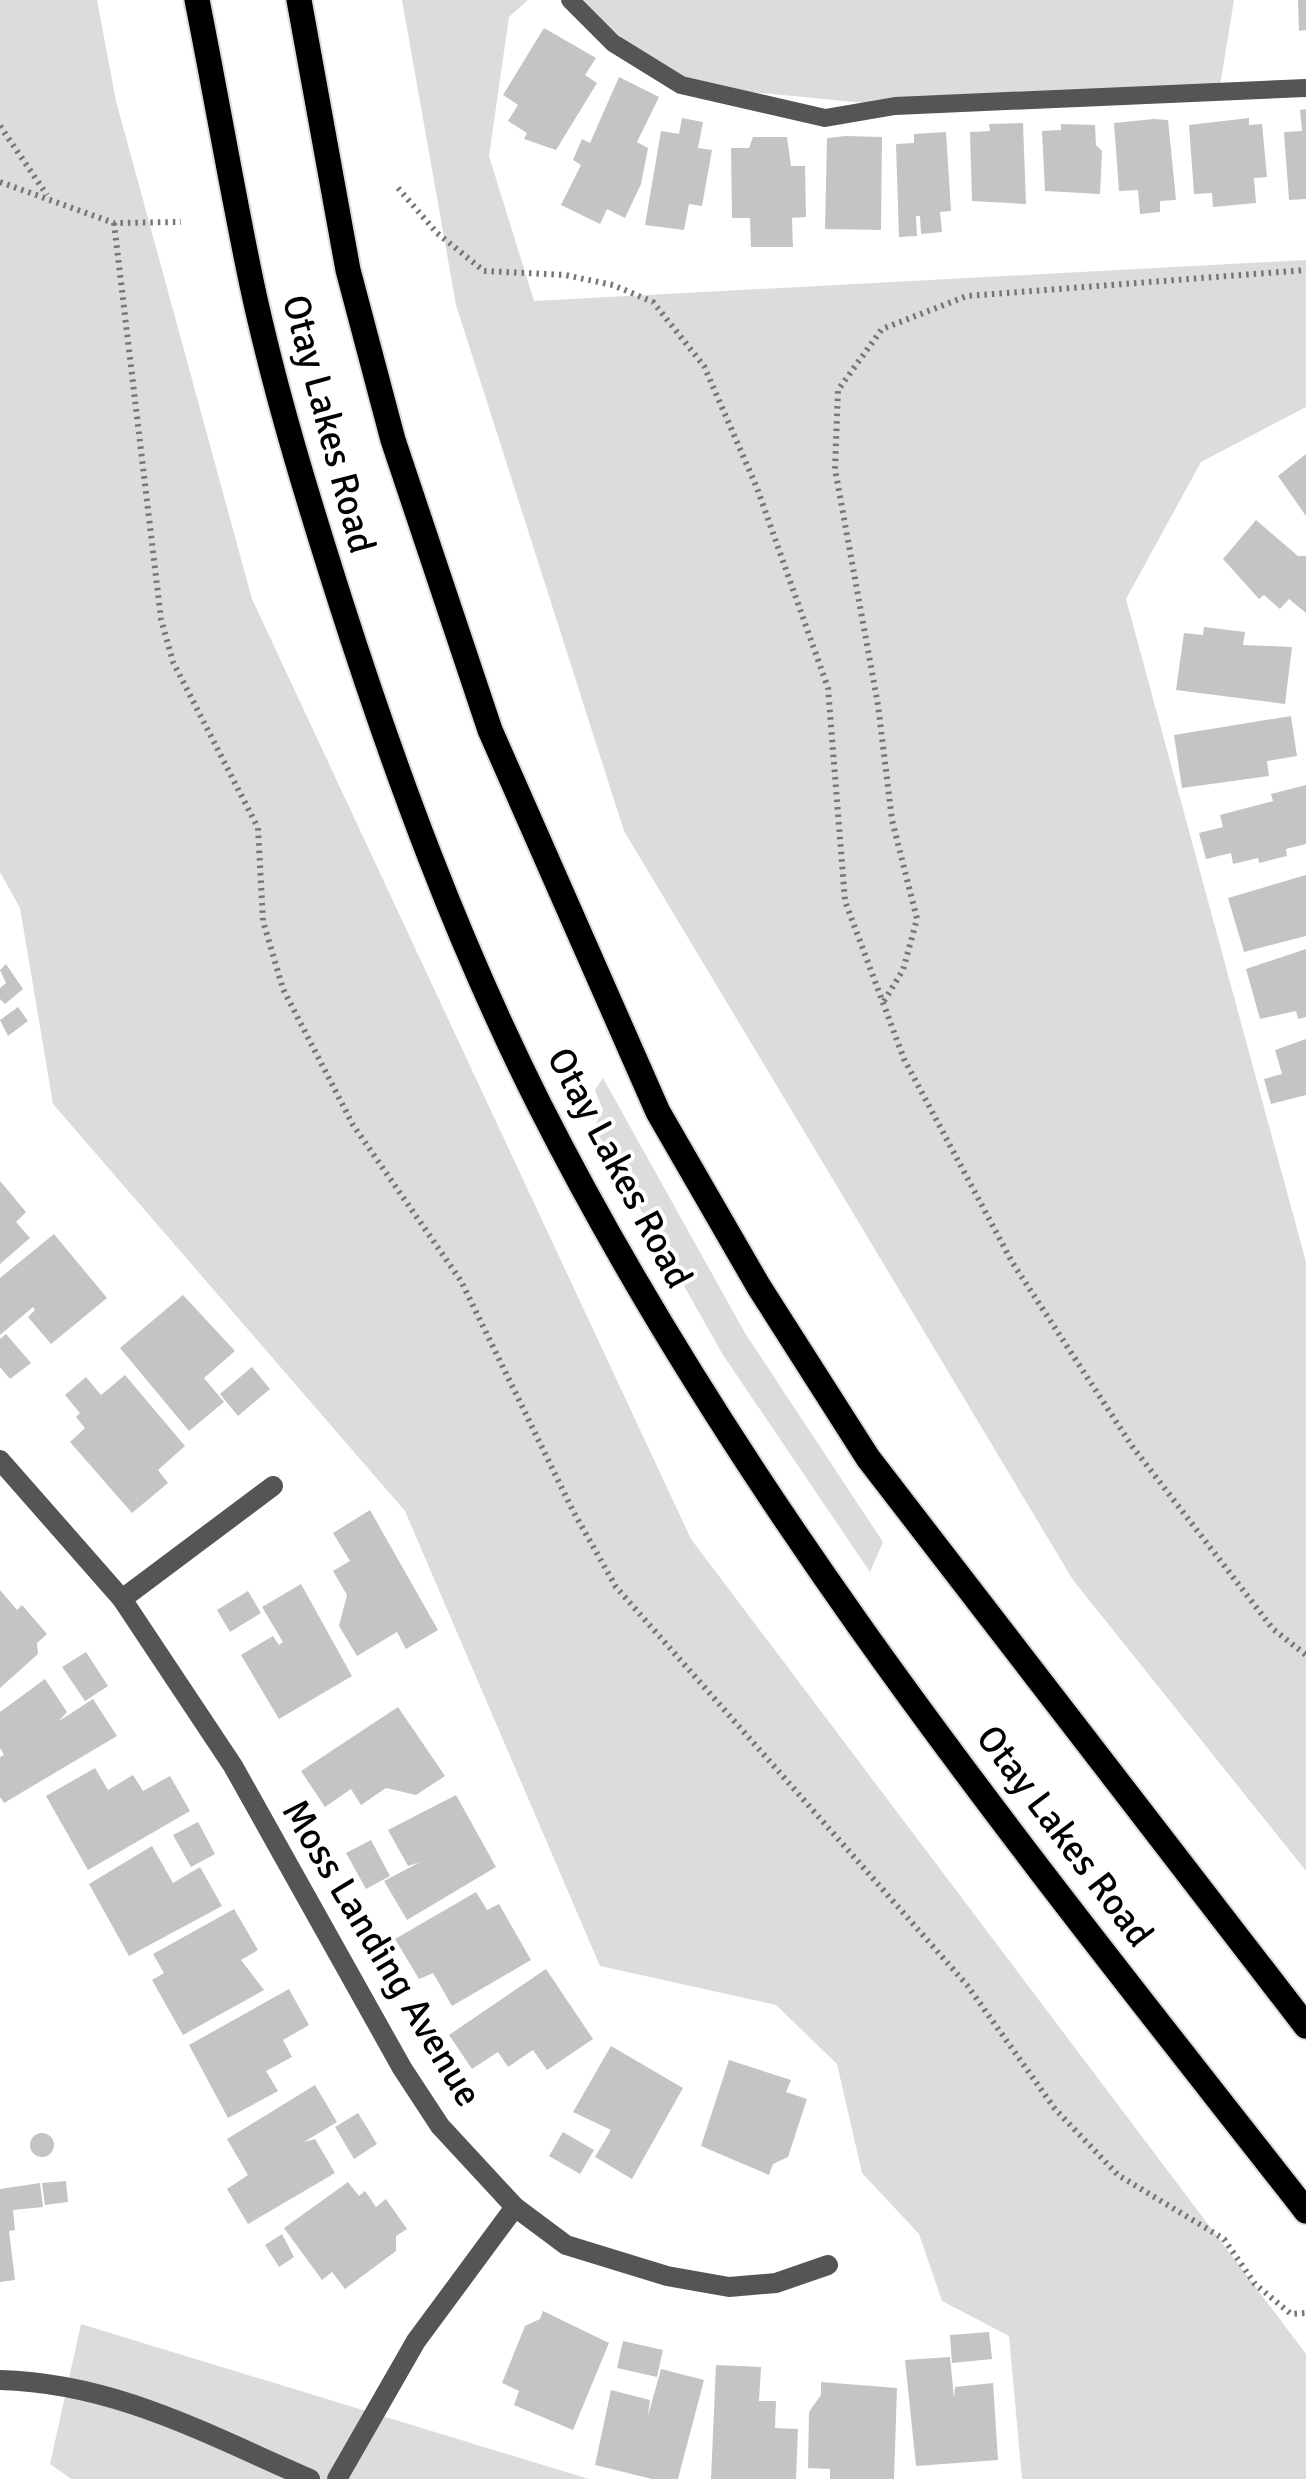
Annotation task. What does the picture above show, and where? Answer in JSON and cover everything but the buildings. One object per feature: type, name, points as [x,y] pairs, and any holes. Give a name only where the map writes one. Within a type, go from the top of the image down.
[{"type":"main road","name":"Otay Lakes Road","points":[[197,0],[252,288],[296,464],[384,739],[431,862],[538,1102],[673,1348],[784,1518],[1015,1837],[1306,2211]]},
{"type":"main road","name":"Otay Lakes Road","points":[[299,0],[348,270],[393,440],[490,730],[658,1112],[760,1287],[868,1458],[1306,2026]]},
{"type":"street","name":"Moss Landing Avenue","points":[[0,1460],[122,1599],[233,1766],[402,2068],[440,2126],[515,2206],[566,2245],[667,2276],[729,2287],[776,2283],[828,2265]]},
{"type":"street","points":[[122,1599],[273,1486]]},
{"type":"street","points":[[337,2479],[416,2341],[515,2206]]},
{"type":"street","points":[[0,2380],[33,2381],[121,2397],[310,2479]]},
{"type":"lane","points":[[570,0],[613,43],[680,85],[825,118],[895,106],[1306,88]]},
{"type":"path","points":[[0,126],[48,196]]},
{"type":"path","points":[[0,182],[48,196],[114,223],[181,222]]},
{"type":"path","points":[[398,188],[437,234],[484,271],[566,275],[613,286],[652,302],[704,366],[757,488],[828,688],[845,901],[904,1059],[1023,1279],[1132,1446],[1273,1629],[1306,1655]]},
{"type":"path","points":[[114,223],[161,618],[173,662],[258,828],[263,921],[284,990],[354,1126],[461,1281],[573,1512],[616,1587],[662,1634],[967,1985],[1054,2109],[1118,2175],[1224,2239],[1255,2284],[1291,2314],[1306,2313]]},
{"type":"path","points":[[883,1002],[904,970],[917,918],[892,820],[878,705],[835,470],[838,390],[882,329],[967,296],[1306,270]]},
{"type":"shaded area","points":[[0,0],[97,0],[116,101],[252,599],[691,1539],[1306,2354],[1306,2479],[1022,2479],[1009,2336],[942,2301],[919,2234],[862,2173],[837,2064],[776,2005],[600,1966],[405,1511],[53,1104],[20,908],[0,872]]},
{"type":"shaded area","points":[[402,0],[528,0],[509,17],[489,156],[534,301],[1306,260],[1306,407],[1201,462],[1126,599],[1306,1262],[1306,1871],[1073,1580],[624,831],[456,305]]},
{"type":"shaded area","points":[[575,0],[1234,0],[1219,92],[895,106],[681,85]]},
{"type":"shaded area","points":[[603,1078],[745,1333],[883,1542],[870,1572],[723,1355],[594,1127],[603,1110],[595,1090]]},
{"type":"shaded area","points":[[81,2324],[589,2479],[71,2479],[50,2464]]}]
